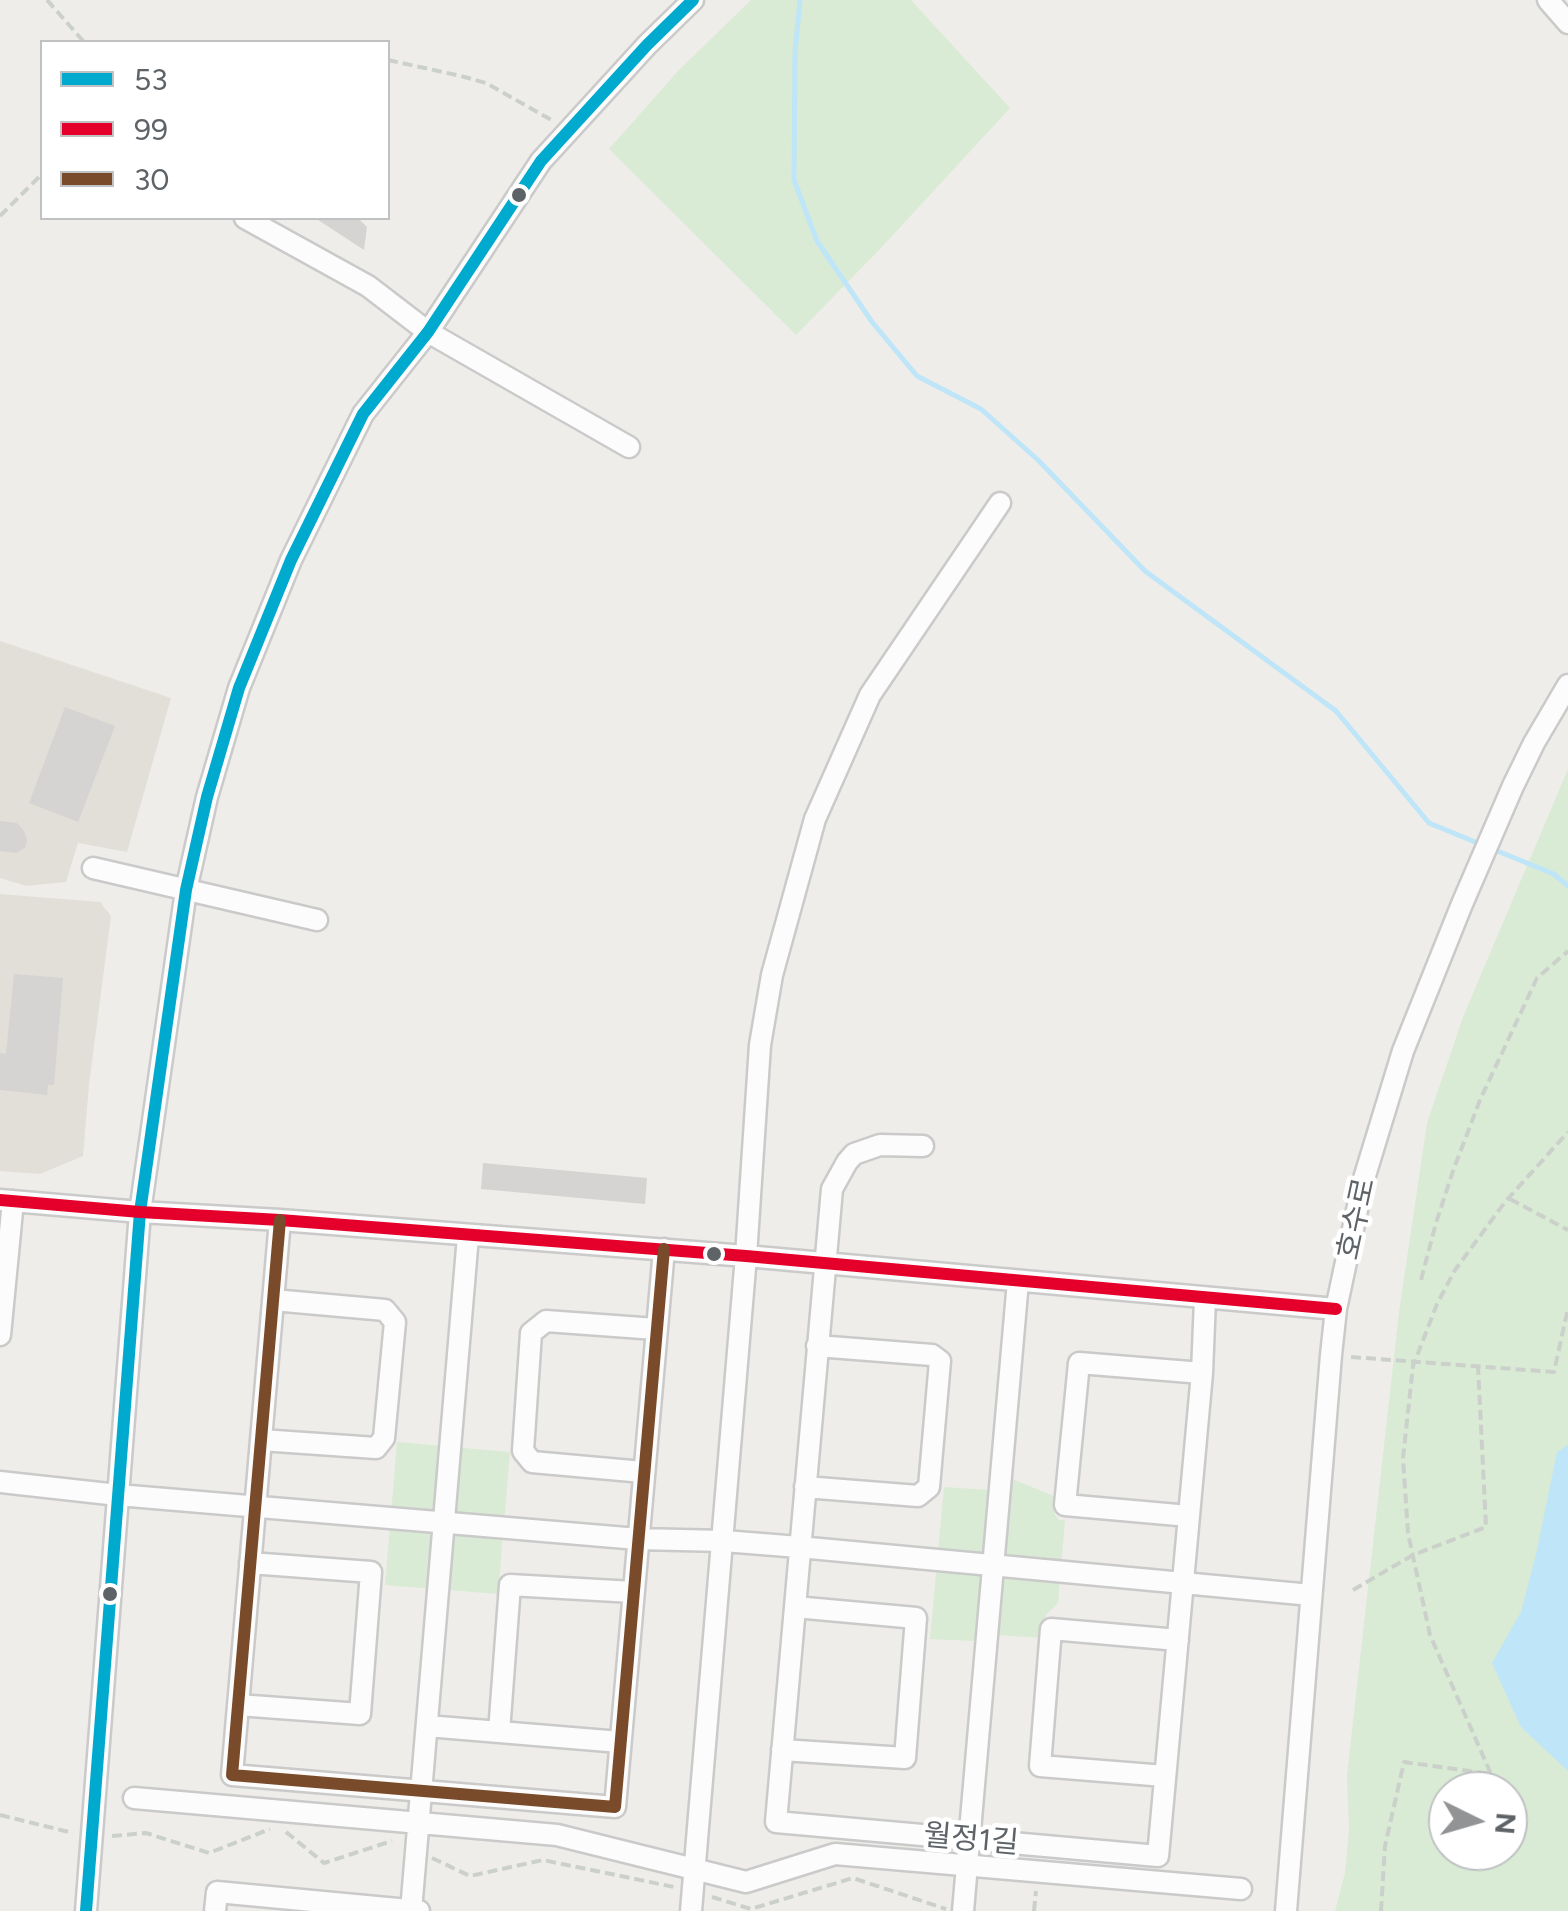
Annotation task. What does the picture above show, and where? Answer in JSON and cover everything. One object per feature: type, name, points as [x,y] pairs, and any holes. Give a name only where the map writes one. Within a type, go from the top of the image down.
[{"type":"street","points":[[86,1911],[140,1212],[186,890],[239,688],[291,560],[363,414],[428,332],[541,161],[693,0]]},
{"type":"street","points":[[1548,0],[1568,23]]},
{"type":"street","points":[[249,220],[368,286],[428,332],[629,447]]},
{"type":"street","points":[[692,1901],[724,1541],[760,1045],[772,975],[815,819],[870,695],[1000,503]]},
{"type":"street","name":"호수로","points":[[1286,1911],[1336,1309],[1364,1182],[1397,1070],[1462,904],[1513,786],[1568,685]]},
{"type":"street","points":[[94,868],[316,920]]},
{"type":"street","name":"월정1길","points":[[924,1146],[880,1146],[854,1154],[832,1189],[776,1822],[1158,1856],[1202,1373],[1205,1299]]},
{"type":"street","points":[[0,1335],[6,1200],[824,1262],[1336,1309]]},
{"type":"street","points":[[280,1220],[232,1775],[615,1807],[664,1249]]},
{"type":"street","points":[[215,1911],[217,1892],[414,1911],[468,1236]]},
{"type":"street","points":[[963,1911],[1018,1281]]},
{"type":"street","points":[[261,1440],[376,1448],[384,1438],[395,1322],[385,1310],[273,1300]]},
{"type":"street","points":[[644,1472],[532,1462],[523,1450],[531,1333],[546,1322],[656,1329]]},
{"type":"street","points":[[805,1487],[918,1496],[929,1487],[939,1379],[940,1361],[932,1355],[817,1346]]},
{"type":"street","points":[[1189,1516],[1065,1505],[1079,1363],[1202,1373]]},
{"type":"street","points":[[0,1482],[638,1539],[800,1547],[1310,1595]]},
{"type":"street","points":[[238,1705],[360,1714],[372,1572],[250,1563]]},
{"type":"street","points":[[499,1732],[510,1585],[633,1592]]},
{"type":"street","points":[[782,1750],[905,1758],[916,1618],[794,1608]]},
{"type":"street","points":[[1165,1776],[1040,1766],[1050,1629],[1178,1640]]},
{"type":"street","points":[[427,1726],[620,1742]]},
{"type":"street","points":[[134,1798],[558,1835],[746,1882],[835,1854],[1241,1889]]},
{"type":"path","points":[[47,0],[82,40]]},
{"type":"path","points":[[390,60],[486,83],[569,130]]},
{"type":"path","points":[[0,216],[40,176]]},
{"type":"path","points":[[1421,1280],[1453,1171],[1480,1100],[1536,978],[1568,950]]},
{"type":"path","points":[[1381,1911],[1385,1846],[1404,1762],[1491,1774],[1430,1634],[1412,1555],[1403,1458],[1415,1360],[1455,1270],[1508,1198],[1568,1132]]},
{"type":"path","points":[[1508,1198],[1568,1230]]},
{"type":"path","points":[[1331,1356],[1554,1372],[1568,1308]]},
{"type":"path","points":[[1353,1590],[1412,1555],[1486,1528],[1478,1366]]},
{"type":"path","points":[[0,1815],[92,1838],[146,1833],[209,1853],[278,1825],[324,1863],[396,1840],[470,1876],[543,1860],[692,1901],[752,1910],[853,1878],[951,1911]]},
{"type":"shaded area","points":[[0,641],[171,698],[127,852],[78,843],[66,882],[26,886],[0,878]]},
{"type":"shaded area","points":[[0,894],[100,902],[111,916],[83,1156],[40,1174],[0,1171]]},
{"type":"green space","points":[[751,0],[911,0],[1010,108],[796,335],[609,149],[678,71]]},
{"type":"green space","points":[[1568,769],[1568,1911],[1335,1911],[1345,1873],[1349,1829],[1347,1775],[1399,1312],[1427,1123],[1463,1017]]},
{"type":"green space","points":[[397,1442],[510,1452],[498,1594],[385,1585]]},
{"type":"green space","points":[[1007,1477],[1054,1496],[1054,1513],[1059,1520],[1065,1520],[1058,1603],[1046,1615],[1044,1638],[996,1635],[973,1641],[930,1639],[944,1487],[1006,1491]]},
{"type":"water","points":[[1568,1445],[1568,1771],[1521,1727],[1492,1663],[1521,1612],[1557,1452]]},
{"type":"building","points":[[318,220],[360,220],[367,227],[364,250]]},
{"type":"building","points":[[65,707],[115,726],[78,822],[29,803]]},
{"type":"building","points":[[0,821],[17,823],[27,840],[25,848],[16,853],[0,851]]},
{"type":"building","points":[[14,974],[63,978],[54,1085],[48,1085],[47,1095],[0,1090],[0,1053],[6,1054]]},
{"type":"building","points":[[483,1163],[647,1178],[645,1204],[481,1189]]},
{"type":"waterway","points":[[800,0],[795,53],[794,180],[817,241],[872,322],[917,376],[981,409],[1038,460],[1145,571],[1336,711],[1429,823],[1480,844]]},
{"type":"waterway","points":[[1490,848],[1554,874],[1568,886]]},
{"type":"transit line","name":"53","points":[[86,1911],[140,1212],[186,890],[207,797],[239,688],[291,560],[363,414],[428,332],[541,161],[693,0]]},
{"type":"transit line","name":"99","points":[[0,1200],[746,1256],[1336,1309]]},
{"type":"transit line","name":"30","points":[[280,1220],[232,1775],[615,1807],[664,1249]]}]
